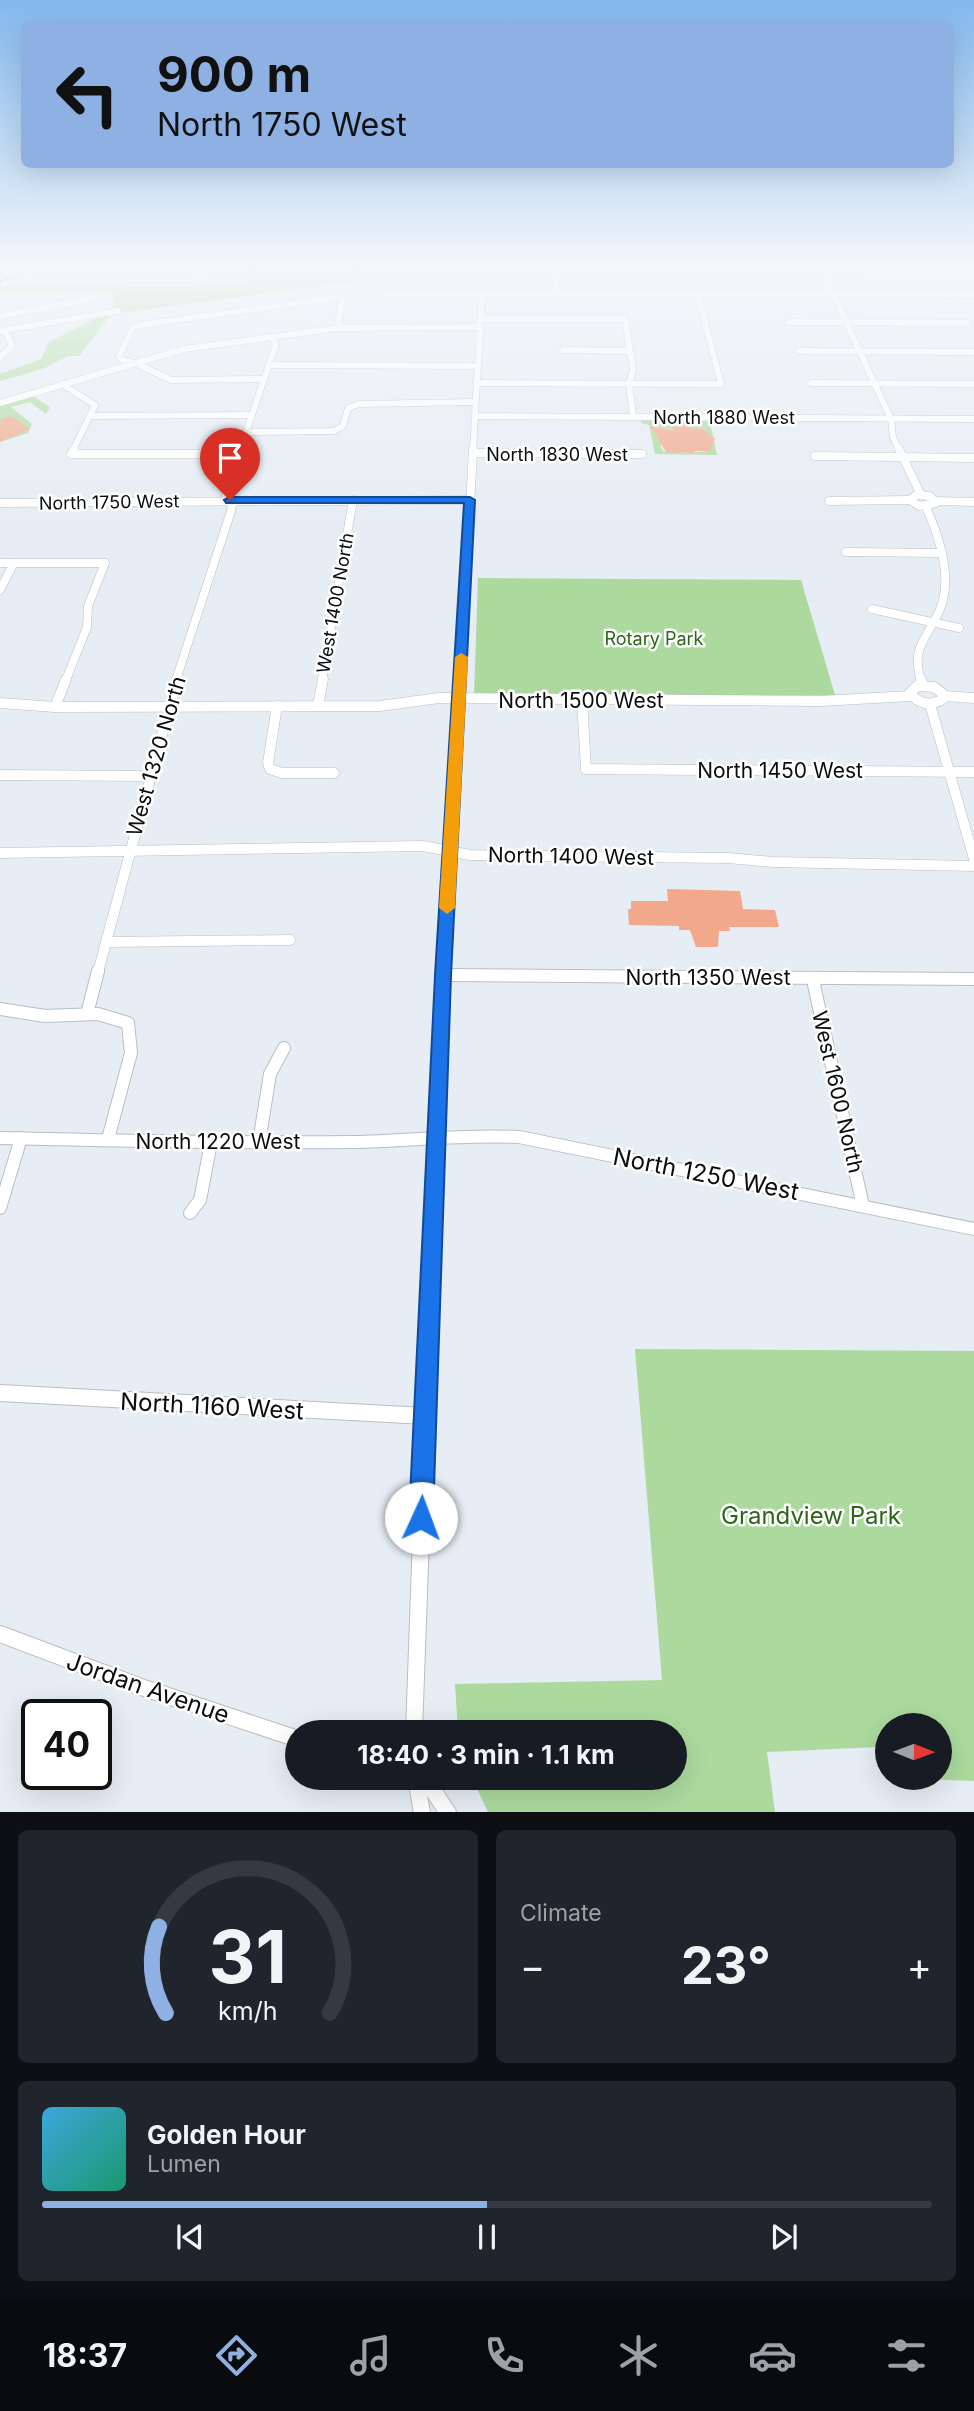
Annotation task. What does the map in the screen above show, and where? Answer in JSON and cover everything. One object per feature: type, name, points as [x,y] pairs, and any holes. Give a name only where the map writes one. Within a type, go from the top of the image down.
[{"type":"street","points":[[121,353],[119,356],[122,360],[135,363],[171,380],[263,379]]},
{"type":"street","points":[[0,403],[172,353]]},
{"type":"street","name":"West 1320 North","points":[[88,1014],[149,776],[231,511],[230,500],[226,495],[237,453],[243,447],[251,415],[273,353]]},
{"type":"street","points":[[414,1720],[443,975],[478,353]]},
{"type":"street","points":[[630,353],[633,370],[629,384],[633,416]]},
{"type":"street","points":[[476,383],[721,384],[713,353]]},
{"type":"street","points":[[860,353],[891,419],[893,437],[920,495]]},
{"type":"street","points":[[269,365],[477,366]]},
{"type":"street","points":[[811,383],[974,384]]},
{"type":"street","points":[[62,384],[95,404],[71,454],[237,453]]},
{"type":"street","points":[[246,432],[338,429],[343,426],[347,409],[351,406],[475,402]]},
{"type":"street","points":[[91,416],[251,415]]},
{"type":"street","name":"North 1880 West","points":[[474,416],[974,419]]},
{"type":"street","name":"North 1830 West","points":[[473,453],[642,454]]},
{"type":"street","points":[[815,456],[974,458]]},
{"type":"street","points":[[910,500],[912,496],[920,495],[936,501],[974,502]]},
{"type":"street","name":"West 1400 North","points":[[318,706],[353,500]]},
{"type":"street","name":"North 1750 West","points":[[0,503],[470,500]]},
{"type":"street","points":[[829,501],[910,500],[926,507],[934,505],[936,501]]},
{"type":"street","points":[[923,685],[916,669],[919,642],[941,608],[944,572],[926,507]]},
{"type":"street","points":[[846,552],[940,553]]},
{"type":"street","points":[[0,563],[105,563],[88,606],[87,627],[55,707]]},
{"type":"street","points":[[0,590],[14,563]]},
{"type":"street","points":[[872,610],[959,628]]},
{"type":"street","points":[[943,696],[940,702],[930,704],[919,702],[911,696],[910,690],[923,685],[934,687],[943,696],[974,698]]},
{"type":"street","name":"North 1500 West","points":[[0,703],[55,707],[380,706],[422,699],[841,701],[911,696]]},
{"type":"street","name":"North 1450 West","points":[[582,700],[586,769],[974,772]]},
{"type":"street","points":[[930,704],[974,859]]},
{"type":"street","points":[[277,706],[268,763],[270,769],[282,773],[334,773]]},
{"type":"street","points":[[0,775],[149,776]]},
{"type":"street","name":"North 1400 West","points":[[0,853],[423,846],[470,855],[728,858],[772,862],[974,866]]},
{"type":"street","points":[[106,942],[290,940]]},
{"type":"street","name":"North 1350 West","points":[[443,975],[974,979]]},
{"type":"street","name":"West 1600 North","points":[[816,978],[814,985],[863,1206]]},
{"type":"street","points":[[0,1009],[45,1016],[88,1014],[118,1018],[128,1023],[131,1053],[108,1139]]},
{"type":"street","points":[[259,1142],[270,1074],[284,1048]]},
{"type":"street","name":"North 1250 West","points":[[436,1138],[482,1135],[519,1137],[974,1229]]},
{"type":"street","name":"North 1220 West","points":[[0,1138],[212,1143],[436,1138]]},
{"type":"street","points":[[0,1208],[21,1139]]},
{"type":"street","points":[[190,1213],[200,1200],[212,1143]]},
{"type":"street","name":"North 1160 West","points":[[0,1393],[425,1416]]},
{"type":"street","name":"Jordan Avenue","points":[[0,1634],[141,1687],[285,1735]]},
{"type":"street","points":[[418,1790],[422,1812]]},
{"type":"street","points":[[433,1790],[448,1812]]},
{"type":"green space","points":[[44,353],[82,353],[79,356],[68,356],[45,368],[0,381],[0,374],[41,359]]},
{"type":"green space","points":[[33,396],[50,407],[46,414],[30,402],[11,407],[32,424],[28,433],[0,442],[0,406]]},
{"type":"green space","points":[[641,420],[718,420],[719,424],[711,426],[717,455],[655,454],[649,425],[641,423]],"holes":[[[686,423],[691,429],[704,428],[710,439],[710,451],[664,452],[661,448],[661,433],[654,432],[656,427],[673,429],[673,424]]]},
{"type":"green space","name":"Rotary Park","points":[[478,578],[801,580],[835,695],[474,697]]},
{"type":"green space","name":"Grandview Park","points":[[635,1349],[974,1351],[974,1781],[952,1780],[952,1713],[875,1713],[875,1747],[767,1752],[775,1812],[488,1812],[478,1790],[687,1790],[687,1720],[457,1720],[455,1684],[662,1680]]},
{"type":"building","points":[[11,416],[30,429],[0,442],[0,420]]},
{"type":"building","points":[[686,423],[691,429],[703,428],[715,439],[710,451],[666,452],[650,426],[673,430],[673,424]]},
{"type":"building","points":[[667,889],[740,891],[743,909],[775,910],[779,927],[729,927],[730,931],[719,931],[718,947],[696,947],[690,930],[679,930],[679,926],[629,925],[628,909],[631,909],[631,901],[668,901]]},
{"type":"slow traffic","points":[[447,908],[461,657]]},
{"type":"route","points":[[230,500],[470,500],[443,975],[421,1518]]}]
